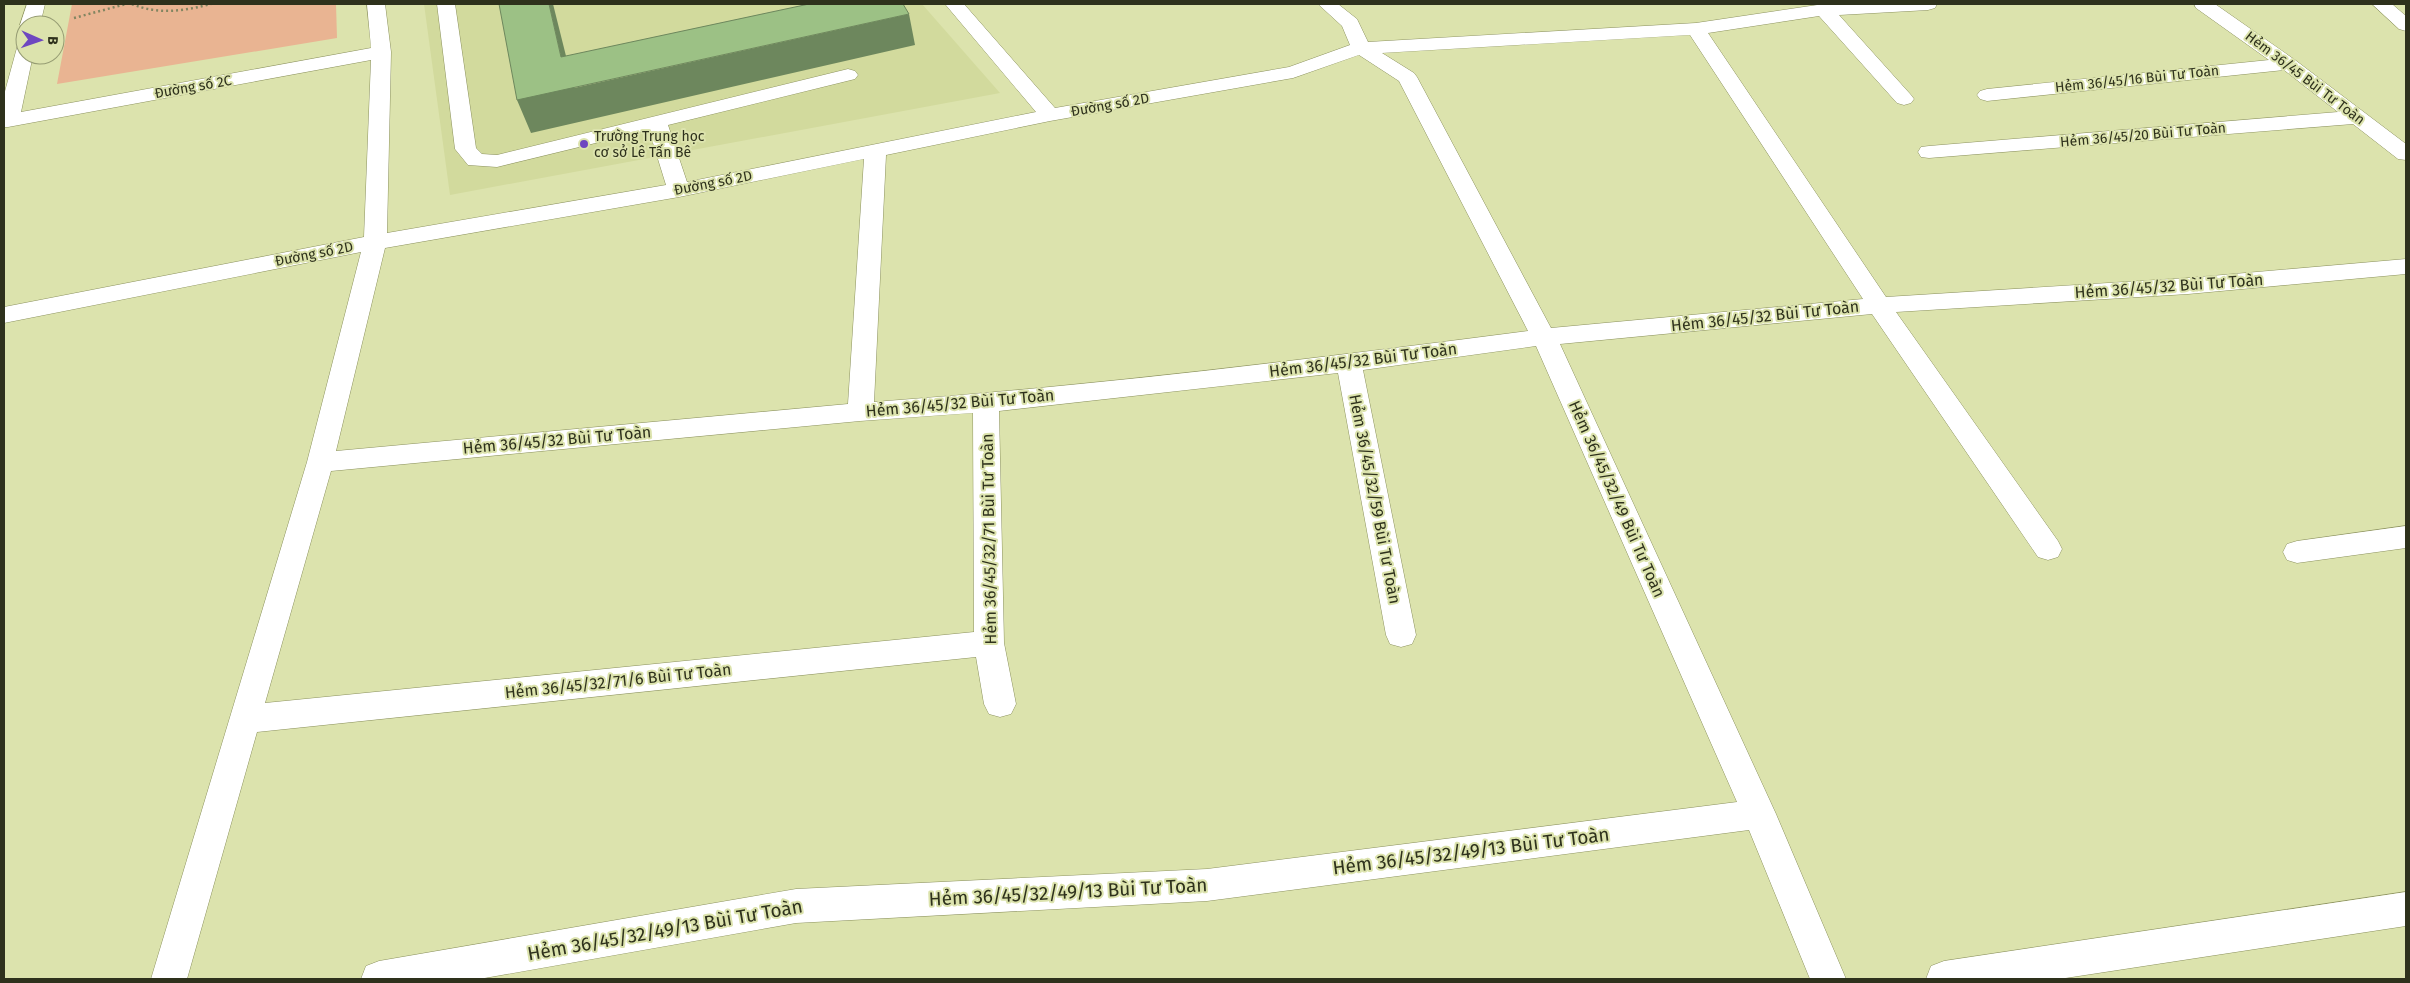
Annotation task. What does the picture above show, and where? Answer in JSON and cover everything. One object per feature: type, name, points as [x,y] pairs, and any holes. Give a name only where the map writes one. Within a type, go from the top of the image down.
[{"type":"street","points":[[169,979],[320,462],[375,242],[381,52],[376,4]]},
{"type":"street","points":[[446,4],[466,150],[476,160],[497,161],[848,75]]},
{"type":"street","points":[[954,4],[1050,115]]},
{"type":"street","points":[[1327,4],[1350,23],[1361,48]]},
{"type":"street","name":"Đường số 2D","points":[[4,315],[375,242],[680,190],[876,152],[1050,115],[1293,72],[1361,48],[1696,29],[1824,10],[1928,4]]},
{"type":"street","name":"Hẻm 36/45 Bùi Tư Toàn","points":[[2204,4],[2288,64],[2406,154]]},
{"type":"street","points":[[2381,4],[2406,25]]},
{"type":"street","points":[[1824,10],[1904,99]]},
{"type":"street","points":[[1696,29],[1880,305],[2048,549]]},
{"type":"street","name":"Hẻm 36/45/32/49 Bùi Tư Toàn","points":[[1361,48],[1407,77],[1544,338],[1759,814],[1828,979]]},
{"type":"street","name":"Đường số 2C","points":[[6,121],[381,52]]},
{"type":"street","name":"Hẻm 36/45/16 Bùi Tư Toàn","points":[[1987,95],[2288,64]]},
{"type":"street","points":[[6,121],[21,65]]},
{"type":"street","name":"Hẻm 36/45/20 Bùi Tư Toàn","points":[[1928,152],[2357,117]]},
{"type":"street","points":[[657,123],[680,190]]},
{"type":"street","points":[[860,412],[876,152]]},
{"type":"street","name":"Hẻm 36/45/32 Bùi Tư Toàn","points":[[320,462],[860,412],[986,403],[1349,363],[1544,338],[1880,305],[2188,286],[2406,267]]},
{"type":"street","name":"Hẻm 36/45/32/59 Bùi Tư Toàn","points":[[1349,363],[1401,635]]},
{"type":"street","name":"Hẻm 36/45/32/71 Bùi Tư Toàn","points":[[986,403],[990,643],[1000,704]]},
{"type":"street","points":[[2297,552],[2406,537]]},
{"type":"street","name":"Hẻm 36/45/32/71/6 Bùi Tư Toàn","points":[[246,719],[990,643]]},
{"type":"street","name":"Hẻm 36/45/32/49/13 Bùi Tư Toàn","points":[[379,979],[796,906],[1207,885],[1759,814]]},
{"type":"street","points":[[1944,979],[2406,909]]},
{"type":"path","points":[[73,18],[126,4]]},
{"type":"path","points":[[132,4],[142,9],[161,11],[184,10],[211,4]]},
{"type":"shaded area","points":[[72,4],[336,4],[337,38],[57,84],[61,65],[65,65],[65,41]]},
{"type":"shaded area","name":"Trường Trung học cơ sở Lê Tấn Bê","points":[[424,4],[922,4],[1000,93],[450,195]]},
{"type":"building","points":[[499,4],[549,4],[561,57],[809,4],[903,4],[909,14],[517,100]]},
{"type":"place","name":"Trường Trung học cơ sở Lê Tấn Bê","points":[[584,144]]}]
